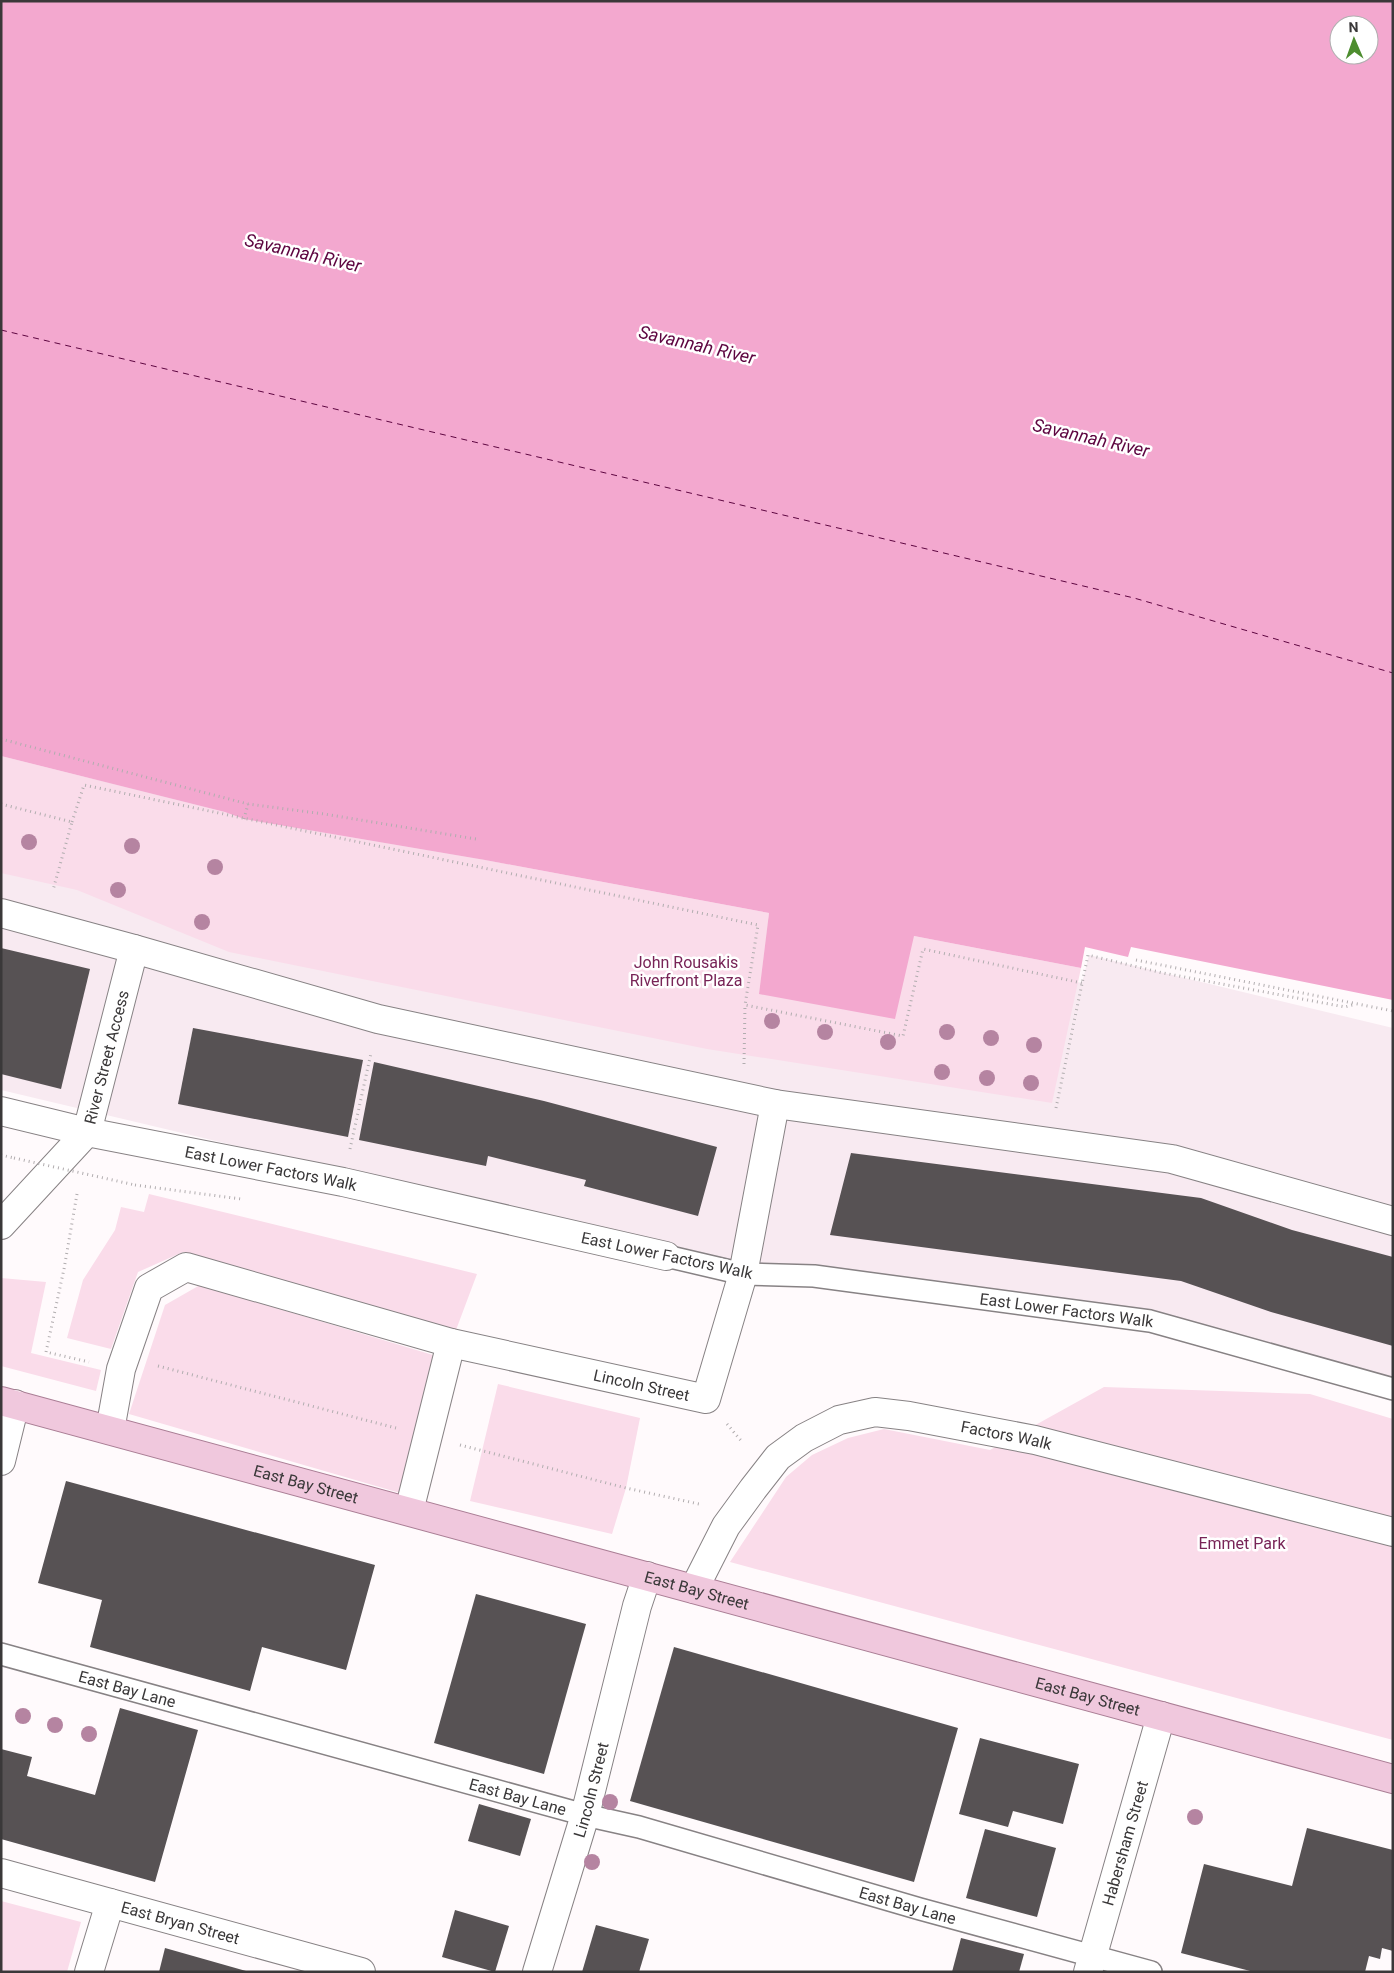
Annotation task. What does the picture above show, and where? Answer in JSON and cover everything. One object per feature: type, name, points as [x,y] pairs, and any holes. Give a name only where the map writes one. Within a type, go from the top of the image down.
[{"type":"main road","name":"East Bay Street","points":[[8,1402],[1393,1779]]},
{"type":"street","points":[[1,914],[134,949],[378,1019],[775,1104],[1172,1159],[1393,1221]]},
{"type":"street","name":"River Street Access","points":[[1,1224],[87,1132],[134,949]]},
{"type":"street","name":"Lincoln Street","points":[[451,1343],[706,1399],[743,1274],[775,1104]]},
{"type":"street","name":"East Lower Factors Walk","points":[[1,1111],[87,1132],[343,1182],[666,1256]]},
{"type":"street","points":[[110,1430],[121,1370],[149,1288],[186,1267],[451,1343],[409,1511]]},
{"type":"street","points":[[1,1461],[8,1402]]},
{"type":"street","name":"Factors Walk","points":[[694,1589],[726,1526],[752,1489],[778,1457],[804,1438],[840,1420],[875,1412],[909,1416],[1035,1440],[1393,1532]]},
{"type":"street","name":"Lincoln Street","points":[[537,1972],[585,1815],[647,1576]]},
{"type":"street","name":"Habersham Street","points":[[1090,1964],[1161,1716]]},
{"type":"street","name":"East Bryan Street","points":[[1,1873],[361,1972]]},
{"type":"street","points":[[89,1972],[110,1903]]},
{"type":"lane","name":"East Lower Factors Walk","points":[[666,1256],[743,1274],[814,1276],[1150,1321],[1393,1389]]},
{"type":"lane","name":"East Bay Lane","points":[[1,1654],[585,1815],[639,1827],[920,1909],[1090,1964],[1151,1972]]},
{"type":"path","points":[[1,739],[248,804],[324,814],[476,839]]},
{"type":"path","points":[[53,890],[84,785],[758,925],[745,1005],[744,1067]]},
{"type":"path","points":[[1,804],[72,822]]},
{"type":"path","points":[[244,819],[248,804]]},
{"type":"path","points":[[745,1005],[904,1036],[923,949],[1082,983]]},
{"type":"path","points":[[1050,1141],[1088,956],[1345,1007],[1356,1004]]},
{"type":"path","points":[[1136,960],[1393,1011]]},
{"type":"path","points":[[343,1182],[378,1019]]},
{"type":"path","points":[[79,1181],[87,1132]]},
{"type":"path","points":[[1,1155],[135,1185],[245,1200]]},
{"type":"path","points":[[77,1190],[64,1269],[46,1352],[121,1370]]},
{"type":"shaded area","points":[[1,760],[1082,983],[1089,955],[1393,1028],[1393,1395],[1233,1345],[780,1275],[1,1090]]},
{"type":"green space","name":"John Rousakis Riverfront Plaza","points":[[1,756],[225,812],[244,819],[485,860],[769,913],[759,994],[914,936],[1081,968],[1052,1103],[707,1049],[229,952],[77,890],[1,873]]},
{"type":"green space","points":[[149,1194],[477,1274],[456,1330],[183,1252],[138,1272],[111,1349],[67,1338],[83,1280],[115,1230],[121,1207],[144,1212]]},
{"type":"green space","points":[[1,1278],[46,1282],[31,1353],[101,1370],[96,1391],[1,1366]]},
{"type":"green space","points":[[200,1285],[433,1355],[400,1493],[129,1414],[165,1305]]},
{"type":"green space","points":[[498,1384],[640,1418],[626,1488],[612,1534],[470,1501]]},
{"type":"green space","name":"Emmet Park","points":[[1104,1387],[1310,1394],[1393,1419],[1393,1740],[730,1562],[786,1477],[812,1455],[848,1438],[884,1429],[990,1450]]},
{"type":"green space","points":[[1,1901],[81,1922],[67,1972],[1,1972]]},
{"type":"water","name":"Savannah River","points":[[1,1],[1393,1],[1393,1000],[1131,947],[1128,957],[1085,947],[1081,968],[914,936],[895,1019],[759,994],[769,913],[485,860],[244,819],[225,812],[1,756]]},
{"type":"building","points":[[1,948],[90,969],[61,1089],[1,1074]]},
{"type":"building","points":[[193,1028],[363,1060],[348,1137],[178,1104]]},
{"type":"building","points":[[374,1062],[544,1101],[717,1147],[698,1216],[584,1186],[586,1180],[488,1156],[486,1166],[359,1140]]},
{"type":"building","points":[[851,1153],[1201,1198],[1292,1230],[1393,1257],[1393,1346],[1271,1312],[1181,1281],[830,1235]]},
{"type":"building","points":[[66,1481],[375,1565],[346,1670],[262,1647],[250,1691],[90,1647],[102,1600],[38,1583]]},
{"type":"building","points":[[476,1594],[586,1624],[544,1774],[434,1743]]},
{"type":"building","points":[[674,1647],[958,1728],[914,1882],[630,1801]]},
{"type":"building","points":[[120,1708],[198,1730],[155,1882],[1,1839],[1,1749],[32,1757],[27,1776],[95,1795]]},
{"type":"building","points":[[980,1738],[1079,1764],[1063,1824],[1013,1811],[1008,1827],[959,1814]]},
{"type":"building","points":[[479,1804],[531,1819],[520,1856],[468,1841]]},
{"type":"building","points":[[1307,1828],[1393,1850],[1393,1951],[1382,1948],[1380,1959],[1369,1956],[1365,1972],[1254,1972],[1181,1953],[1204,1864],[1292,1886]]},
{"type":"building","points":[[985,1829],[1056,1848],[1037,1917],[966,1898]]},
{"type":"building","points":[[455,1910],[509,1926],[495,1972],[442,1957]]},
{"type":"building","points":[[596,1925],[649,1939],[639,1972],[582,1972]]},
{"type":"building","points":[[961,1938],[1024,1954],[1019,1972],[952,1972]]},
{"type":"building","points":[[165,1948],[246,1971],[246,1972],[159,1972]]},
{"type":"ferry route","points":[[1,330],[1134,598],[1393,673]]}]
